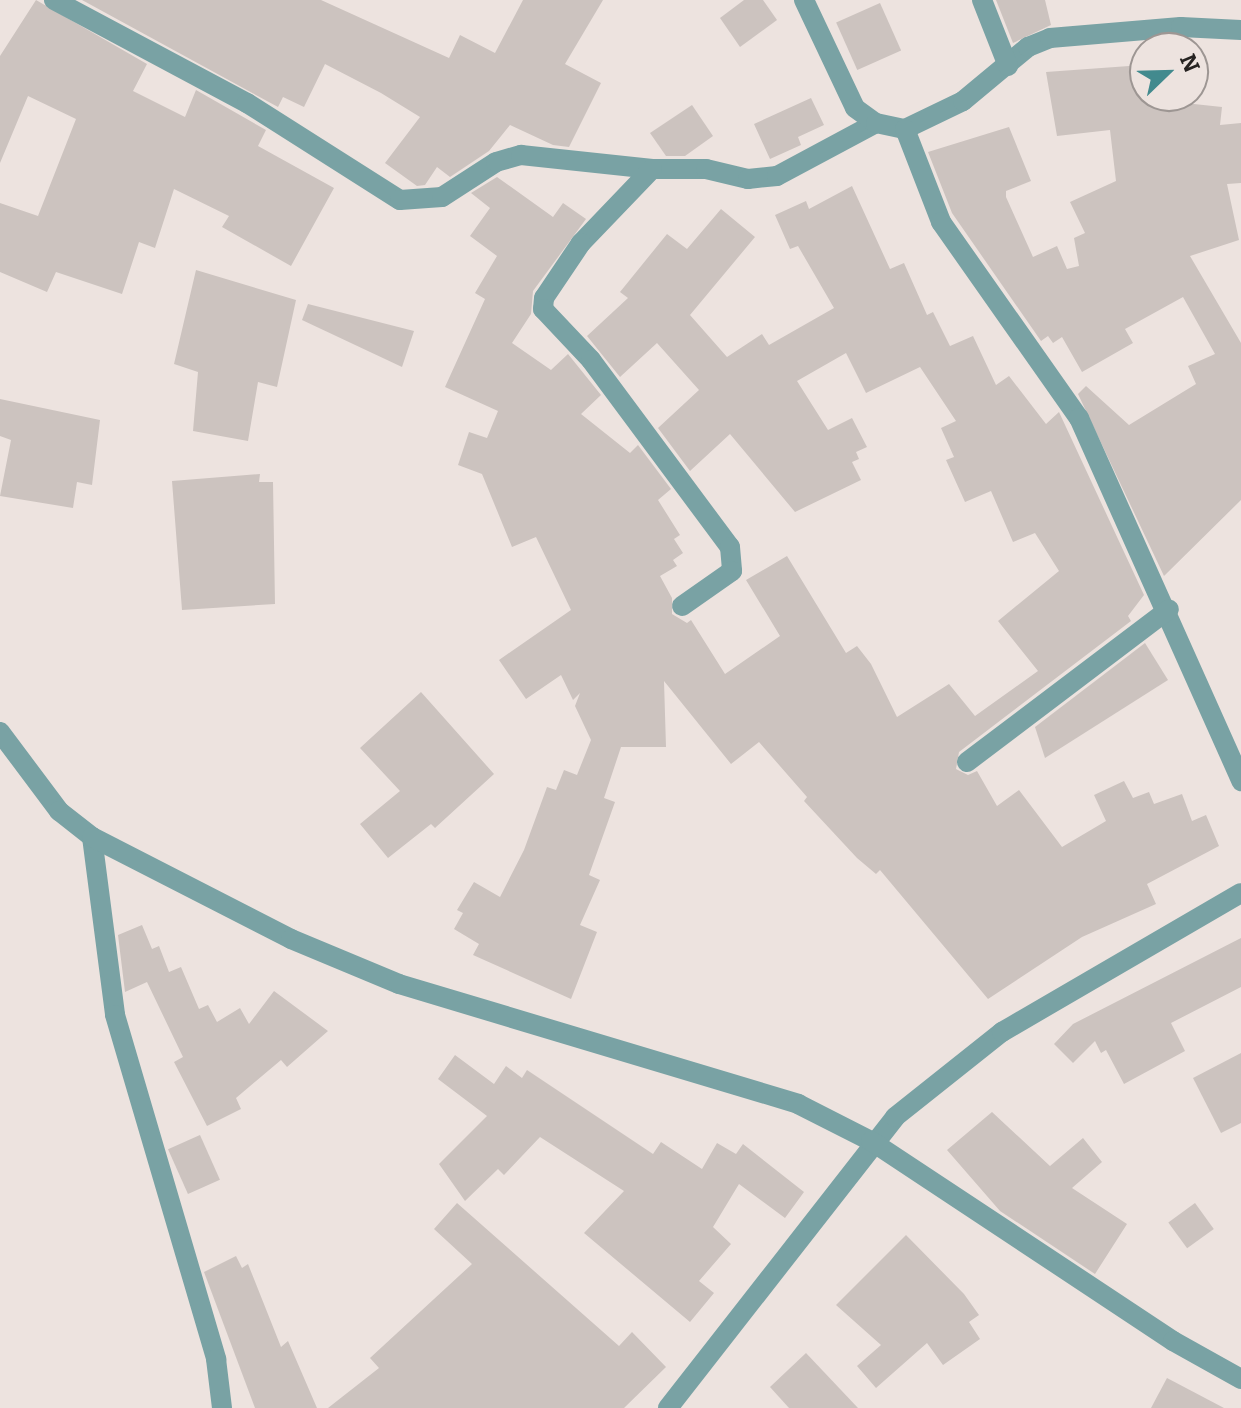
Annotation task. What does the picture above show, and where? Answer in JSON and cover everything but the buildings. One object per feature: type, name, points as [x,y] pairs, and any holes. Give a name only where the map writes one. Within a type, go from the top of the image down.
[{"type":"street","points":[[54,0],[247,103],[400,200],[442,197],[496,162],[521,155],[652,169],[706,169],[748,179],[777,176],[876,123]]},
{"type":"street","points":[[804,0],[855,108],[876,123],[905,129],[963,101],[1028,47],[1090,31],[1241,30]]},
{"type":"street","points":[[982,0],[1008,66]]},
{"type":"street","points":[[905,129],[941,222],[986,289],[1049,367],[1079,418],[1169,609],[1241,781]]},
{"type":"street","points":[[652,169],[581,243],[544,298],[543,309],[591,360],[730,547],[732,571],[682,606]]},
{"type":"street","points":[[967,762],[1169,609]]},
{"type":"street","points":[[0,732],[59,811],[92,837],[291,939],[399,984],[712,1075],[798,1104],[871,1141],[1173,1341],[1241,1379]]},
{"type":"street","points":[[92,837],[115,1015],[216,1359],[222,1408]]},
{"type":"street","points":[[668,1408],[871,1141],[1002,1032],[1241,893]]}]
